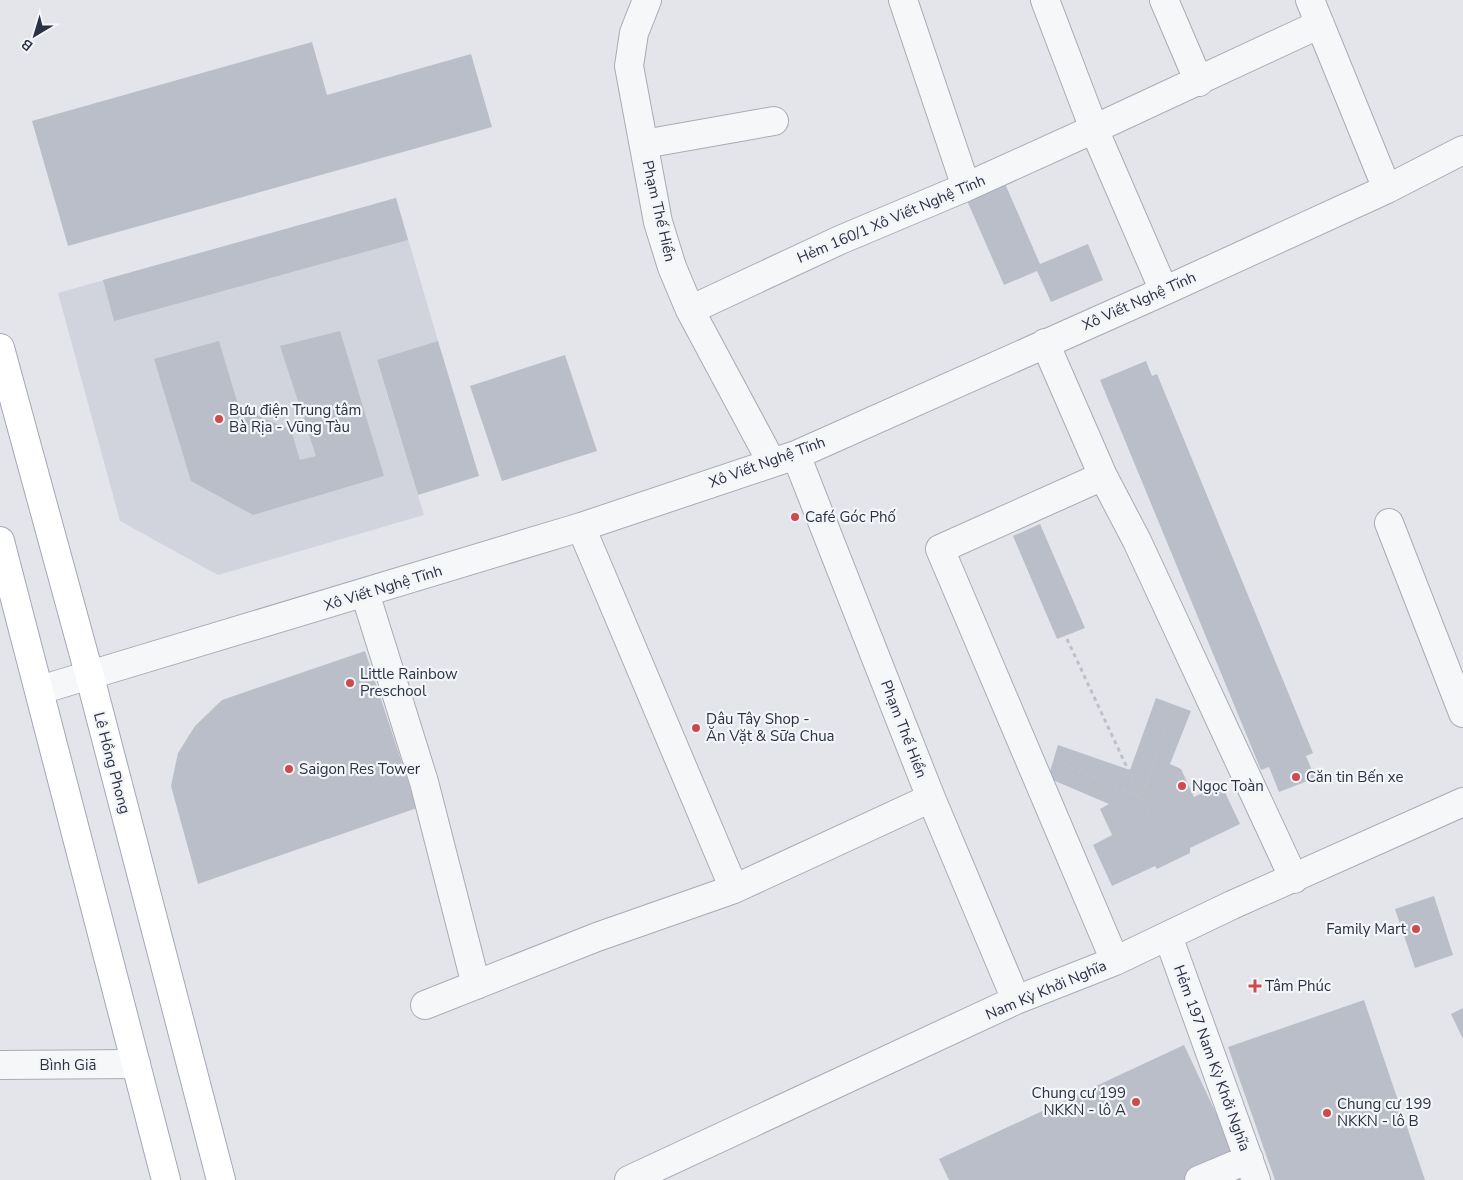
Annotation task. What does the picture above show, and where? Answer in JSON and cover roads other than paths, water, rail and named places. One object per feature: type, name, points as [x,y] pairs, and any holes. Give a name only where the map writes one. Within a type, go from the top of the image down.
[{"type":"main road","name":"Lê Hồng Phong","points":[[0,348],[90,676],[221,1180]]},
{"type":"main road","points":[[0,541],[166,1180]]},
{"type":"street","name":"Phạm Thế Hiển","points":[[647,0],[634,33],[629,66],[658,222],[672,267],[690,310],[784,459],[1016,1000]]},
{"type":"street","points":[[903,0],[966,187]]},
{"type":"street","points":[[1045,0],[1094,130],[1164,291]]},
{"type":"street","points":[[1164,0],[1199,82]]},
{"type":"street","points":[[1315,12],[1387,189]]},
{"type":"street","name":"Hẻm 160/1 Xô Viết Nghệ Tĩnh","points":[[690,310],[840,240],[966,187],[1199,82],[1315,12]]},
{"type":"street","points":[[644,144],[774,121]]},
{"type":"street","name":"Xô Viết Nghệ Tĩnh","points":[[40,690],[581,527],[784,459],[1164,291],[1387,189],[1463,150]]},
{"type":"street","points":[[1045,343],[1103,476],[1141,550],[1294,879]]},
{"type":"street","points":[[1103,476],[940,549],[1115,961]]},
{"type":"street","points":[[1389,523],[1463,713]]},
{"type":"street","points":[[581,527],[734,889]]},
{"type":"street","points":[[365,593],[424,782],[476,985]]},
{"type":"street","points":[[425,1005],[596,937],[734,889],[931,798]]},
{"type":"street","name":"Nam Kỳ Khởi Nghĩa","points":[[629,1180],[1016,1000],[1115,961],[1463,802]]},
{"type":"street","name":"Hẻm 197 Nam Kỳ Khởi Nghĩa","points":[[1168,936],[1252,1169]]},
{"type":"street","name":"Bình Giã","points":[[0,1065],[136,1064]]},
{"type":"street","points":[[1199,1180],[1252,1169]]},
{"type":"place","name":"Bưu điện Trung tâm Bà Rịa - Vũng Tàu","points":[[219,419]]},
{"type":"place","name":"Café Góc Phố","points":[[795,517]]},
{"type":"place","name":"Little Rainbow Preschool","points":[[350,683]]},
{"type":"place","name":"Dâu Tây Shop - Ăn Vặt & Sữa Chua","points":[[696,728]]},
{"type":"place","name":"Saigon Res Tower","points":[[289,769]]},
{"type":"place","name":"Căn tin Bến xe","points":[[1296,777]]},
{"type":"place","name":"Ngọc Toàn","points":[[1182,786]]},
{"type":"place","name":"Family Mart","points":[[1416,929]]},
{"type":"place","name":"Tâm Phúc","points":[[1255,986]]},
{"type":"place","name":"Chung cư 199 NKKN - lô A","points":[[1136,1102]]},
{"type":"place","name":"Chung cư 199 NKKN - lô B","points":[[1327,1113]]}]
